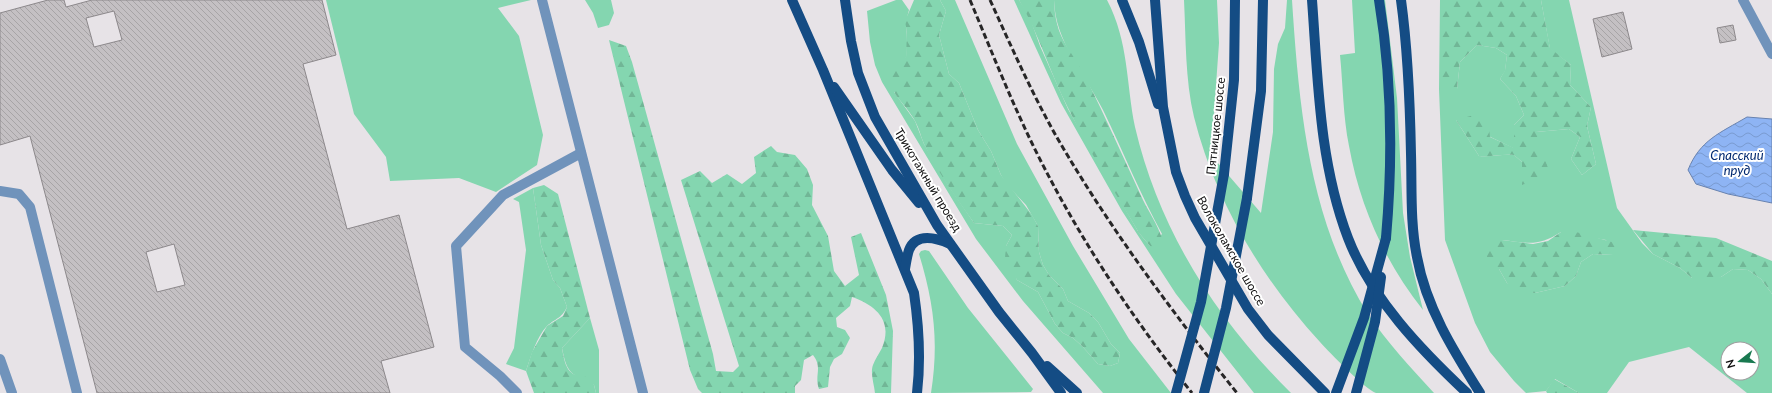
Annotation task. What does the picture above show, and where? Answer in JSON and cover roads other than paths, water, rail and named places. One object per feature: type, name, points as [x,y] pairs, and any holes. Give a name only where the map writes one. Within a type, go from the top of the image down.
[{"type":"main road","points":[[792,0],[823,70],[914,293],[919,329],[920,362],[917,393]]},
{"type":"main road","name":"Трикотажный проезд","points":[[845,0],[851,41],[866,96],[875,117],[936,224],[999,312],[1032,353],[1061,393]]},
{"type":"main road","points":[[1122,0],[1150,77],[1169,146]]},
{"type":"main road","name":"Волоколамское шоссе","points":[[1155,0],[1159,70],[1169,146],[1176,172],[1195,218],[1248,309],[1268,335],[1326,393]]},
{"type":"main road","name":"Пятницкое шоссе","points":[[1176,393],[1201,302],[1224,174],[1234,80],[1235,0]]},
{"type":"main road","points":[[1204,393],[1226,308],[1247,198],[1261,91],[1263,0]]},
{"type":"main road","points":[[1312,0],[1323,134],[1334,194],[1349,239],[1373,285],[1405,329],[1467,393]]},
{"type":"main road","points":[[1356,393],[1375,322],[1391,185],[1389,84],[1379,0]]},
{"type":"main road","points":[[1401,0],[1405,28],[1410,92],[1413,229],[1417,258],[1427,293],[1439,324],[1480,393]]},
{"type":"main road","points":[[823,70],[892,170],[936,224]]},
{"type":"main road","points":[[905,269],[909,250],[912,244],[921,239],[937,238],[950,244]]},
{"type":"main road","points":[[1336,393],[1364,318],[1386,238]]},
{"type":"main road","name":"Трикотажный проезд","points":[[1032,353],[1077,393]]},
{"type":"street","points":[[542,0],[643,393]]},
{"type":"street","points":[[1743,0],[1772,54]]},
{"type":"street","points":[[517,393],[500,376],[465,347],[456,246],[503,195],[581,153]]},
{"type":"street","points":[[0,191],[19,194],[30,207],[76,393]]},
{"type":"street","points":[[0,359],[12,393]]},
{"type":"water","name":"Спасский пруд","points":[[1747,117],[1772,119],[1772,203],[1728,194],[1696,184],[1688,170],[1698,151],[1705,144],[1712,138]]},
{"type":"railway","points":[[970,0],[1025,129],[1078,229],[1132,313],[1192,393]]},
{"type":"railway","points":[[990,0],[1040,107],[1079,174],[1121,239],[1166,302],[1237,393]]}]
